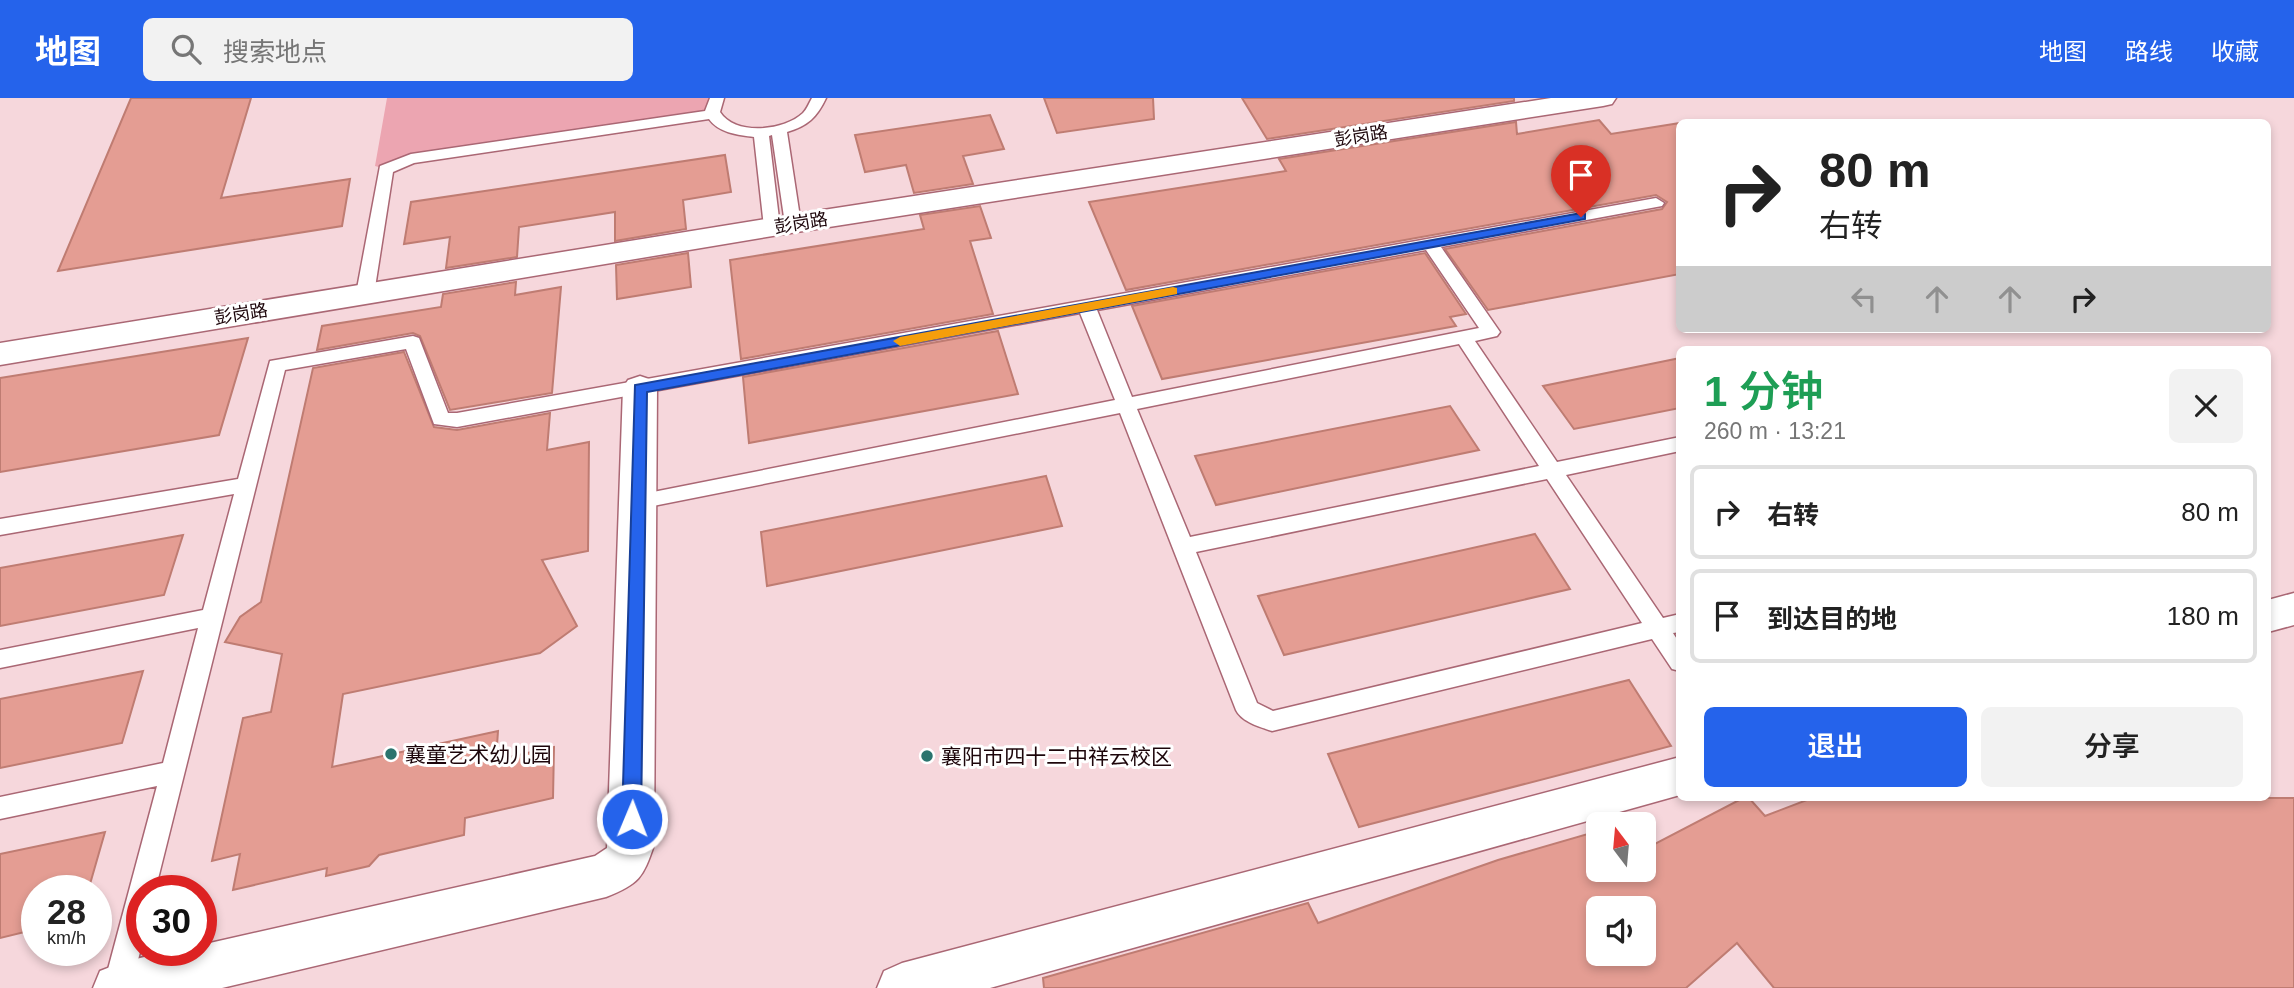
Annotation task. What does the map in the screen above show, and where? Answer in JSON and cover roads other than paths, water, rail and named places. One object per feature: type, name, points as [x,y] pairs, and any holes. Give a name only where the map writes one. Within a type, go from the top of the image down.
[{"type":"street","name":"彭岗路","points":[[0,354],[783,226],[1603,98]]},
{"type":"street","points":[[118,988],[606,875],[625,862],[631,845],[640,388]]},
{"type":"street","points":[[2271,615],[2294,609]]},
{"type":"street","points":[[902,988],[1676,777]]},
{"type":"lane","points":[[365,294],[386,169],[411,159],[714,106],[717,122],[727,128],[761,133],[779,130],[809,117],[817,108],[820,98]]},
{"type":"lane","points":[[779,130],[783,226]]},
{"type":"lane","points":[[761,133],[783,226]]},
{"type":"lane","points":[[146,875],[277,365],[413,342],[441,419],[449,420],[640,388],[1656,203]]},
{"type":"lane","points":[[638,502],[1491,332],[1431,244]]},
{"type":"lane","points":[[1087,307],[1248,710],[1272,721],[1676,624]]},
{"type":"lane","points":[[1464,338],[1676,656]]},
{"type":"lane","points":[[1182,547],[1676,445]]},
{"type":"lane","points":[[0,527],[246,485]]},
{"type":"lane","points":[[0,659],[212,617]]},
{"type":"lane","points":[[0,808],[172,772]]},
{"type":"lane","points":[[118,988],[126,956]]},
{"type":"place","name":"襄童艺术幼儿园","points":[[391,754]]},
{"type":"place","name":"襄阳市四十二中祥云校区","points":[[927,756]]}]
